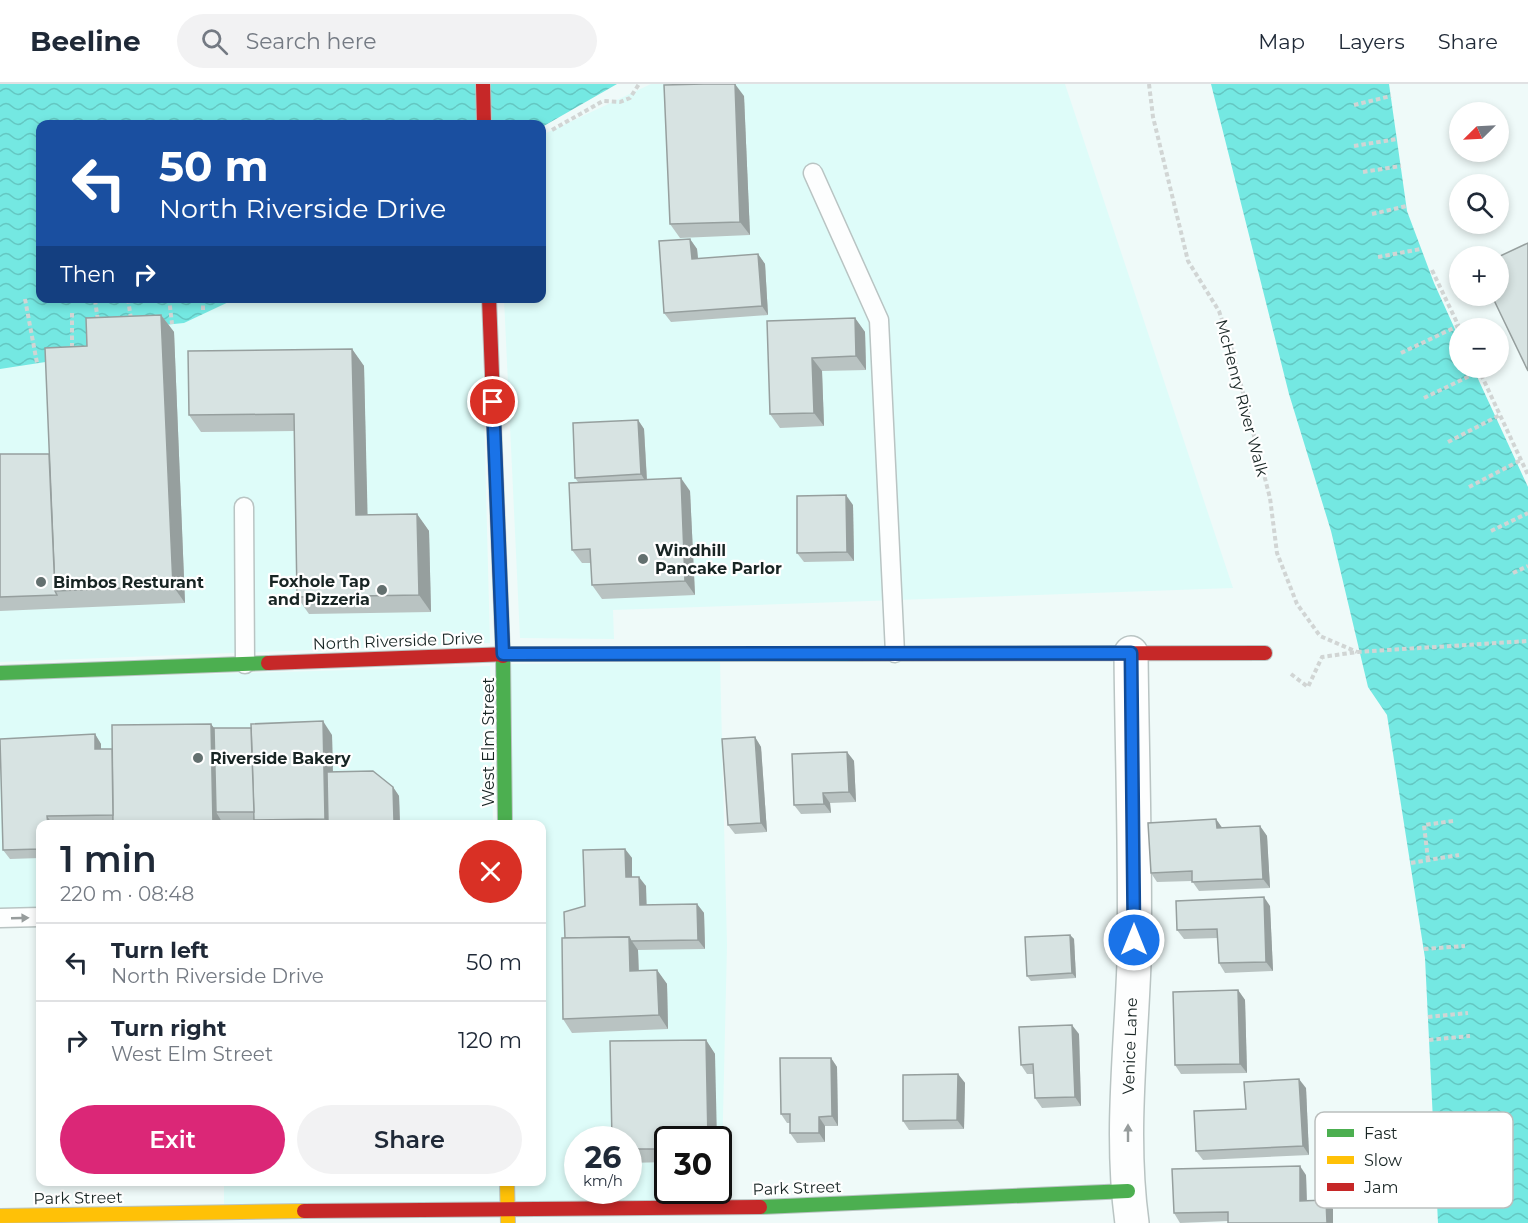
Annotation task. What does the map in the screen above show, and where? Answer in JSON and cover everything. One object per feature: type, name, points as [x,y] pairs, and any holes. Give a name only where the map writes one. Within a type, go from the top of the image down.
[{"type":"street","points":[[483,84],[484,120]]},
{"type":"street","name":"West Elm Street","points":[[489,303],[503,654],[505,820]]},
{"type":"street","name":"Venice Lane","points":[[1130,1207],[1134,962],[1131,653]]},
{"type":"street","name":"North Riverside Drive","points":[[0,673],[503,654],[1265,653]]},
{"type":"street","points":[[507,1186],[508,1223]]},
{"type":"street","name":"Park Street","points":[[0,1216],[33,1219],[261,1217],[508,1208],[1130,1207]]},
{"type":"lane","points":[[813,173],[879,321],[895,653]]},
{"type":"lane","points":[[244,507],[245,664]]},
{"type":"lane","points":[[0,918],[36,917]]},
{"type":"path","points":[[552,130],[603,101],[620,102],[630,98],[639,84]]},
{"type":"path","name":"McHenry River Walk","points":[[1149,84],[1153,117],[1188,261],[1219,312],[1232,350],[1270,498],[1277,553],[1297,604],[1320,636],[1357,652]]},
{"type":"path","points":[[1354,105],[1391,96]]},
{"type":"path","points":[[1354,146],[1397,139]]},
{"type":"path","points":[[1363,172],[1401,166]]},
{"type":"path","points":[[1372,214],[1407,206]]},
{"type":"path","points":[[1378,257],[1421,249]]},
{"type":"path","points":[[1432,270],[1454,318]]},
{"type":"path","points":[[25,299],[37,363]]},
{"type":"path","points":[[95,303],[99,331]]},
{"type":"path","points":[[129,303],[132,328]]},
{"type":"path","points":[[170,303],[172,324]]},
{"type":"path","points":[[203,303],[204,313]]},
{"type":"path","points":[[72,313],[72,354]]},
{"type":"path","points":[[1401,353],[1449,332]]},
{"type":"path","points":[[1424,398],[1462,378]]},
{"type":"path","points":[[1483,378],[1528,475]]},
{"type":"path","points":[[1448,442],[1500,415]]},
{"type":"path","points":[[1469,487],[1521,460]]},
{"type":"path","points":[[1491,531],[1528,513]]},
{"type":"path","points":[[1513,573],[1528,566]]},
{"type":"path","points":[[1265,653],[1308,687],[1323,657],[1357,652],[1528,641]]},
{"type":"path","points":[[1428,860],[1424,825],[1453,821]]},
{"type":"path","points":[[1411,863],[1459,855]]},
{"type":"path","points":[[1424,949],[1465,946]]},
{"type":"path","points":[[1428,1017],[1468,1013]]},
{"type":"path","points":[[1429,1040],[1470,1036]]},
{"type":"shaded area","points":[[651,84],[1065,84],[1233,588],[613,610],[614,639],[520,638],[504,303],[546,303],[546,133]]},
{"type":"shaded area","points":[[226,303],[481,303],[490,643],[0,662],[0,367],[95,332],[184,323]]},
{"type":"shaded area","points":[[720,661],[727,945],[723,1126],[654,1126],[654,1202],[642,1202],[642,1126],[564,1126],[564,1201],[514,1201],[514,1186],[546,1186],[546,820],[512,820],[511,664]]},
{"type":"shaded area","points":[[490,666],[493,820],[36,820],[36,911],[0,913],[0,680]]},
{"type":"shaded area","points":[[224,1186],[500,1186],[501,1202],[224,1204]]},
{"type":"water","points":[[0,84],[617,84],[546,125],[546,120],[36,120],[36,303],[226,303],[184,323],[95,332],[91,355],[0,369]]},
{"type":"water","points":[[1211,84],[1389,84],[1407,211],[1450,318],[1449,378],[1478,378],[1528,487],[1528,1223],[1438,1223],[1437,1208],[1513,1208],[1513,1112],[1433,1112],[1425,958],[1387,715],[1368,687],[1331,531],[1289,394]]},
{"type":"building","points":[[735,84],[740,222],[670,224],[664,85]]},
{"type":"building","points":[[690,239],[692,259],[758,254],[762,306],[664,313],[659,241]]},
{"type":"building","points":[[1528,243],[1528,371],[1509,331],[1509,318],[1503,318],[1497,306],[1509,306],[1509,252]]},
{"type":"building","points":[[161,315],[173,586],[55,591],[45,348],[87,346],[86,318]]},
{"type":"building","points":[[855,318],[856,356],[812,358],[814,413],[770,414],[767,321]]},
{"type":"building","points":[[352,349],[356,515],[417,514],[419,595],[297,597],[294,414],[189,415],[188,351]]},
{"type":"building","points":[[638,420],[641,474],[575,478],[573,423]]},
{"type":"building","points":[[0,454],[49,454],[57,595],[0,597]]},
{"type":"building","points":[[681,478],[685,581],[592,585],[590,549],[572,550],[569,483]]},
{"type":"building","points":[[846,495],[847,552],[797,553],[797,496]]},
{"type":"building","points":[[323,721],[325,819],[254,820],[251,724]]},
{"type":"building","points":[[211,724],[213,820],[113,820],[112,725]]},
{"type":"building","points":[[214,728],[251,728],[254,812],[216,812]]},
{"type":"building","points":[[95,734],[95,749],[112,749],[113,815],[47,816],[47,820],[36,820],[36,849],[3,850],[0,739]]},
{"type":"building","points":[[755,737],[761,823],[728,825],[722,739]]},
{"type":"building","points":[[847,752],[849,792],[823,793],[824,804],[794,805],[792,754]]},
{"type":"building","points":[[373,771],[393,787],[394,820],[328,820],[327,772]]},
{"type":"building","points":[[1216,819],[1217,828],[1260,826],[1263,879],[1192,882],[1192,871],[1151,873],[1148,823]]},
{"type":"building","points":[[625,849],[626,877],[639,877],[640,905],[697,904],[698,940],[631,941],[629,937],[565,938],[564,912],[585,906],[583,850]]},
{"type":"building","points":[[1264,897],[1266,962],[1219,963],[1217,929],[1177,930],[1176,901]]},
{"type":"building","points":[[1070,935],[1072,973],[1027,976],[1025,937]]},
{"type":"building","points":[[629,937],[630,971],[657,970],[659,1015],[563,1019],[562,938]]},
{"type":"building","points":[[1238,990],[1240,1064],[1175,1065],[1173,992]]},
{"type":"building","points":[[1072,1025],[1075,1097],[1035,1098],[1033,1064],[1021,1065],[1019,1027]]},
{"type":"building","points":[[706,1040],[708,1126],[654,1126],[654,1149],[642,1149],[642,1126],[612,1126],[610,1041]]},
{"type":"building","points":[[780,1058],[831,1058],[832,1116],[819,1117],[819,1133],[790,1133],[790,1114],[781,1114]]},
{"type":"building","points":[[958,1074],[957,1120],[903,1121],[903,1075]]},
{"type":"building","points":[[1299,1079],[1303,1146],[1196,1151],[1194,1111],[1246,1109],[1244,1082]]},
{"type":"building","points":[[1300,1166],[1300,1201],[1315,1200],[1315,1208],[1326,1208],[1327,1223],[1228,1223],[1228,1212],[1174,1213],[1172,1169]]},
{"type":"traffic: fast","points":[[509,654],[851,654]]},
{"type":"traffic: fast","points":[[503,656],[505,820]]},
{"type":"traffic: fast","points":[[0,673],[268,663]]},
{"type":"traffic: fast","points":[[760,1207],[1128,1191]]},
{"type":"traffic: slow","points":[[507,1186],[508,1223]]},
{"type":"traffic: slow","points":[[0,1216],[304,1211]]},
{"type":"traffic: jam","points":[[483,84],[484,120]]},
{"type":"traffic: jam","points":[[489,303],[503,656]]},
{"type":"traffic: jam","points":[[851,654],[1265,653]]},
{"type":"traffic: jam","points":[[268,663],[509,654]]},
{"type":"traffic: jam","points":[[304,1211],[760,1207]]},
{"type":"place","name":"Windhill Pancake Parlor","points":[[643,559]]},
{"type":"place","name":"Bimbos Resturant","points":[[41,582]]},
{"type":"place","name":"Foxhole Tap and Pizzeria","points":[[382,590]]},
{"type":"place","name":"Riverside Bakery","points":[[198,758]]},
{"type":"route","points":[[493,402],[503,654],[1131,653],[1134,940]]}]
